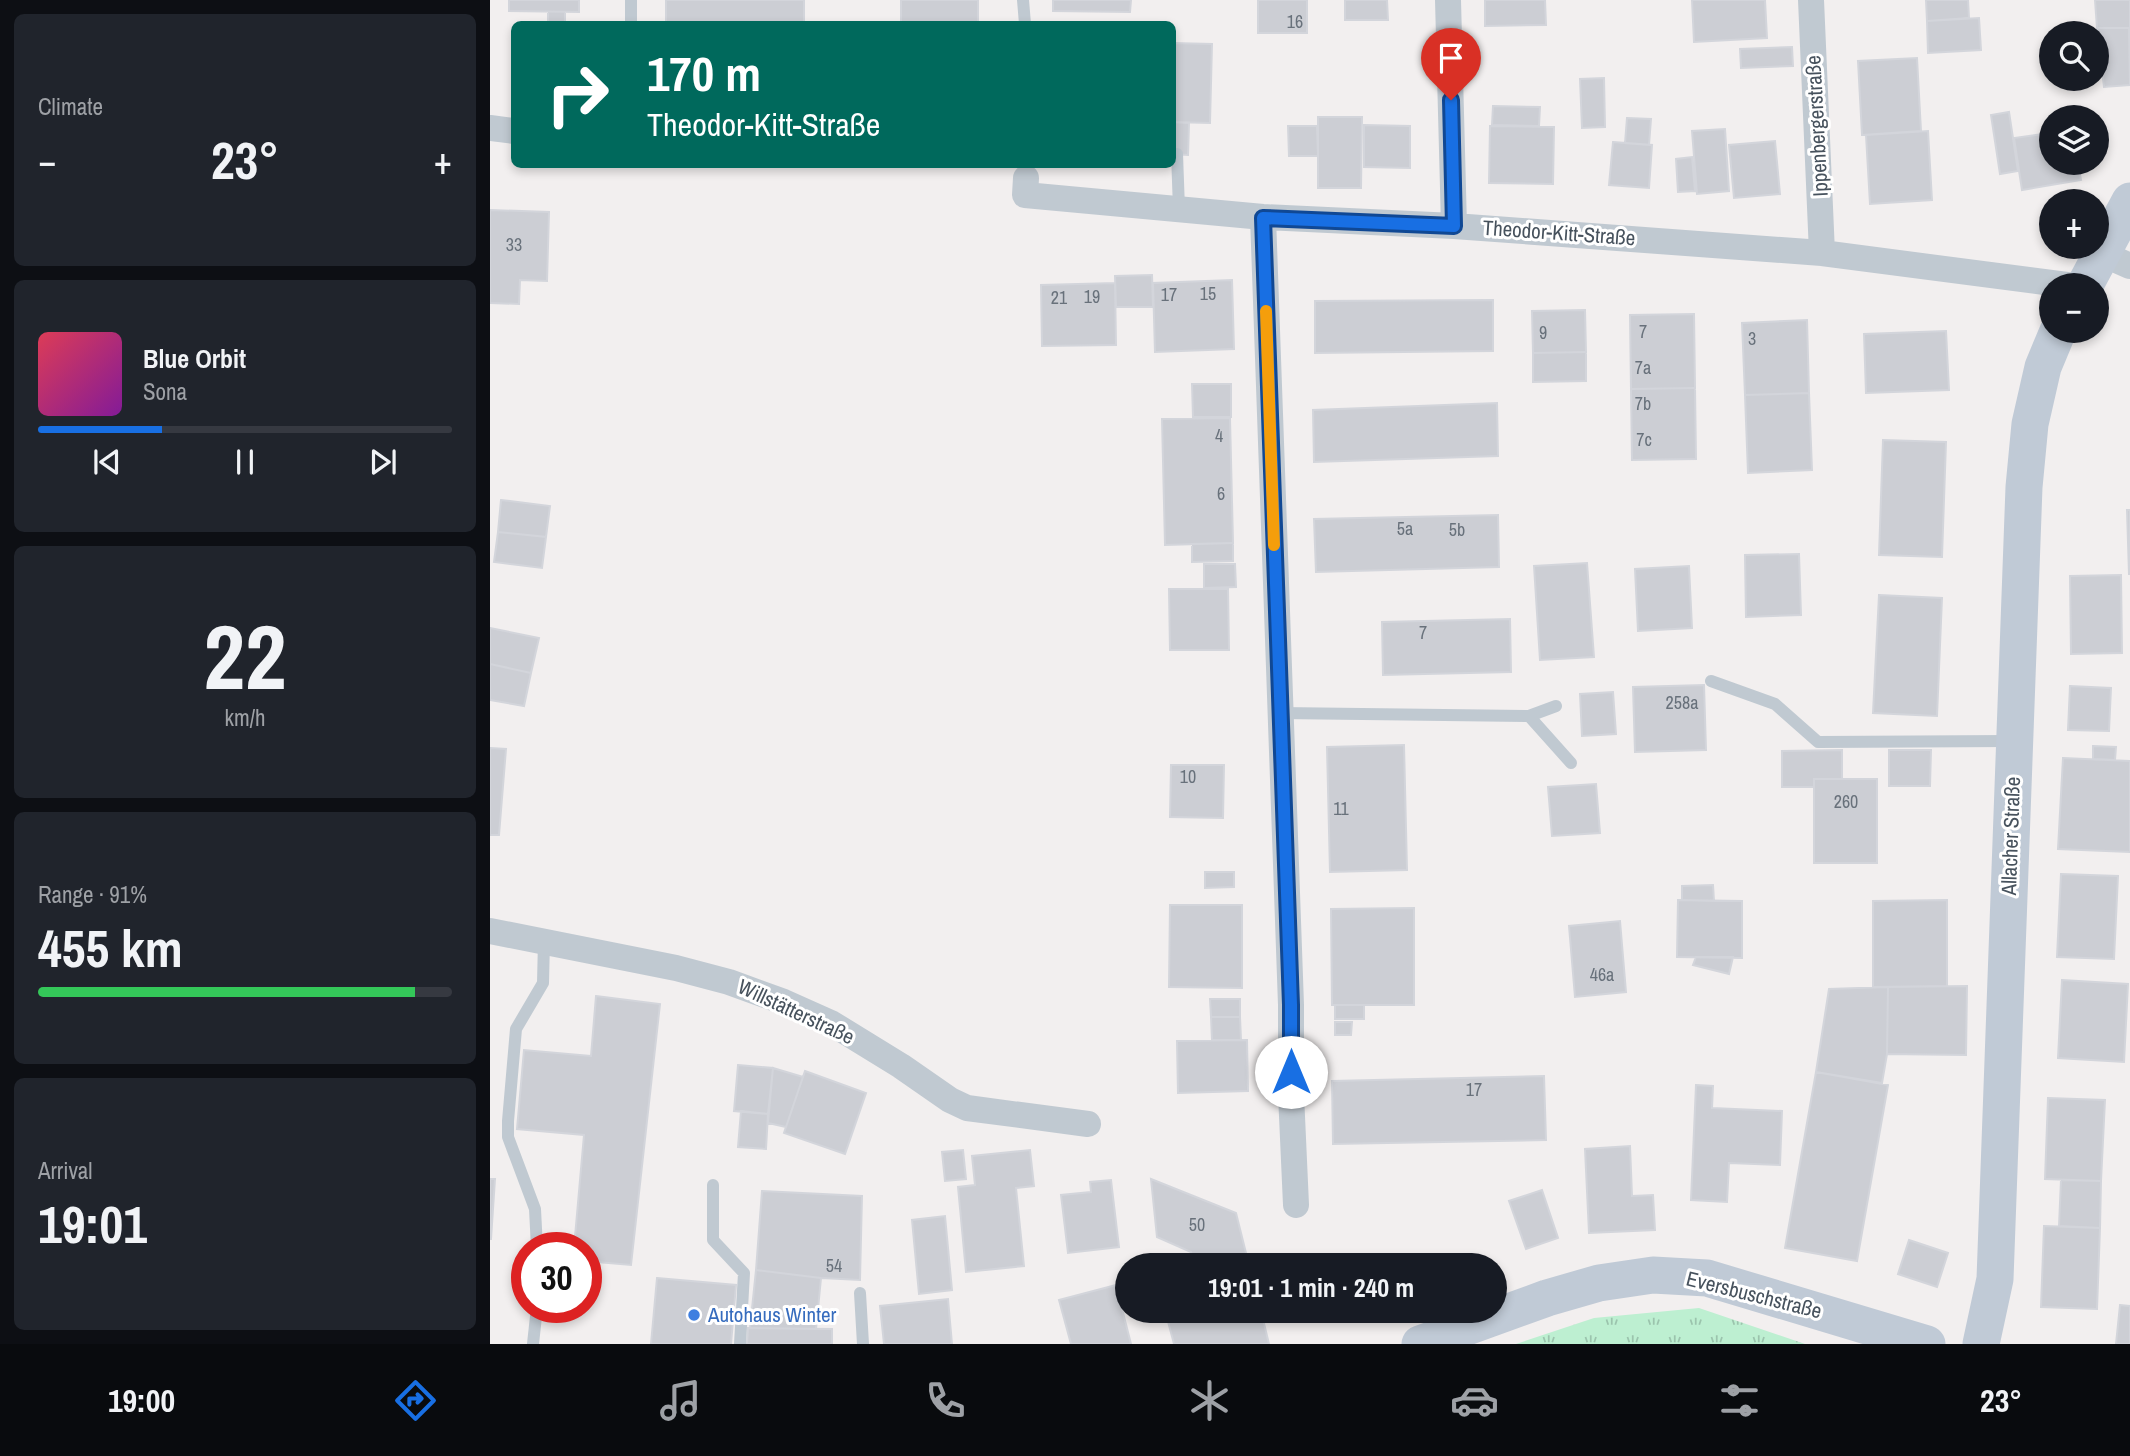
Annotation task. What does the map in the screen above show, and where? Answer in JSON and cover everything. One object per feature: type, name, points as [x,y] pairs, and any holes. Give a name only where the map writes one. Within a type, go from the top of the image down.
[{"type":"street","points":[[1448,0],[1454,226]]},
{"type":"street","name":"Ippenbergerstraße","points":[[1811,0],[1822,253]]},
{"type":"street","points":[[490,128],[511,131]]},
{"type":"street","name":"Theodor-Kitt-Straße","points":[[1029,172],[1025,195],[1263,218],[1454,226],[1822,253],[2039,281]]},
{"type":"street","points":[[2100,273],[2117,260],[2130,201]]},
{"type":"street","points":[[1263,218],[1296,1205]]},
{"type":"street","name":"Allacher Straße","points":[[1981,1344],[1995,1279],[2024,486],[2030,424],[2043,367],[2053,343]]},
{"type":"street","name":"Willstätterstraße","points":[[490,931],[676,968],[729,982],[785,1002],[831,1023],[950,1100],[967,1108],[1088,1124]]},
{"type":"street","name":"Eversbuschstraße","points":[[1420,1344],[1599,1283],[1653,1275],[1707,1278],[1927,1344]]},
{"type":"lane","points":[[631,0],[631,21]]},
{"type":"lane","points":[[1023,0],[1025,21]]},
{"type":"lane","points":[[1177,155],[1179,209]]},
{"type":"lane","points":[[1711,681],[1775,704],[1818,742],[2014,741]]},
{"type":"lane","points":[[1280,713],[1529,716],[1556,706]]},
{"type":"lane","points":[[1529,716],[1571,763]]},
{"type":"lane","points":[[536,1232],[535,1209],[508,1137],[508,1122],[516,1029],[543,983],[544,941]]},
{"type":"lane","points":[[713,1185],[713,1240],[744,1273],[740,1344]]},
{"type":"lane","points":[[860,1293],[863,1344]]},
{"type":"lane","points":[[533,1344],[535,1323]]},
{"type":"green space","points":[[1699,1308],[1805,1344],[1516,1344],[1594,1318]]},
{"type":"building","points":[[509,0],[579,0],[579,12],[509,11]]},
{"type":"building","points":[[666,0],[804,0],[804,21],[666,21]]},
{"type":"building","points":[[901,0],[978,0],[978,21],[901,21]]},
{"type":"building","points":[[1053,0],[1131,0],[1130,12],[1053,11]]},
{"type":"building","points":[[1258,0],[1307,0],[1307,33],[1258,33]]},
{"type":"building","points":[[1345,0],[1387,0],[1388,20],[1345,20]]},
{"type":"building","points":[[1485,0],[1545,0],[1546,25],[1485,26]]},
{"type":"building","points":[[1692,0],[1765,0],[1767,38],[1694,42]]},
{"type":"building","points":[[1926,0],[1968,0],[1969,18],[1927,21]]},
{"type":"building","points":[[2095,0],[2130,0],[2130,28],[2109,28],[2109,21],[2096,21]]},
{"type":"building","points":[[548,12],[565,12],[565,21],[548,21]]},
{"type":"building","points":[[1979,18],[1981,50],[1928,53],[1927,21]]},
{"type":"building","points":[[2109,28],[2129,28],[2130,85],[2109,87]]},
{"type":"building","points":[[1176,43],[1212,44],[1210,123],[1176,122]]},
{"type":"building","points":[[1792,47],[1793,66],[1741,68],[1740,49]]},
{"type":"building","points":[[1917,58],[1921,131],[1862,135],[1858,61]]},
{"type":"building","points":[[1604,78],[1605,127],[1582,128],[1580,79]]},
{"type":"building","points":[[1493,106],[1540,107],[1539,126],[1492,125]]},
{"type":"building","points":[[2009,112],[2018,171],[2000,174],[1991,115]]},
{"type":"building","points":[[1318,117],[1362,117],[1361,188],[1318,188]]},
{"type":"building","points":[[1627,118],[1651,119],[1649,145],[1625,143]]},
{"type":"building","points":[[1176,122],[1189,123],[1188,155],[1176,154]]},
{"type":"building","points":[[1364,125],[1410,126],[1410,168],[1364,167]]},
{"type":"building","points":[[1288,126],[1317,126],[1318,156],[1289,156]]},
{"type":"building","points":[[1490,126],[1554,127],[1553,184],[1489,183]]},
{"type":"building","points":[[1725,129],[1729,191],[1697,194],[1692,131]]},
{"type":"building","points":[[1928,131],[1932,200],[1870,204],[1866,135]]},
{"type":"building","points":[[2039,135],[2039,175],[2080,175],[2081,180],[2022,190],[2014,138]]},
{"type":"building","points":[[1775,141],[1780,194],[1734,198],[1729,145]]},
{"type":"building","points":[[1613,142],[1652,145],[1649,188],[1609,185]]},
{"type":"building","points":[[1692,157],[1695,191],[1678,192],[1676,159]]},
{"type":"building","points":[[490,210],[549,212],[547,281],[520,280],[519,304],[490,303]]},
{"type":"building","points":[[1152,275],[1153,307],[1116,307],[1115,276]]},
{"type":"building","points":[[1232,280],[1234,349],[1155,352],[1153,283]]},
{"type":"building","points":[[1115,283],[1116,345],[1042,346],[1041,285]]},
{"type":"building","points":[[1493,300],[1493,351],[1315,353],[1315,301]]},
{"type":"building","points":[[1585,310],[1586,352],[1533,353],[1532,311]]},
{"type":"building","points":[[1694,314],[1695,388],[1631,389],[1630,315]]},
{"type":"building","points":[[1807,320],[1809,393],[1745,395],[1742,323]]},
{"type":"building","points":[[1946,331],[1949,390],[1866,393],[1864,334]]},
{"type":"building","points":[[1586,352],[1586,381],[1533,382],[1533,353]]},
{"type":"building","points":[[1192,384],[1231,384],[1231,417],[1193,417]]},
{"type":"building","points":[[1695,388],[1696,459],[1632,460],[1631,389]]},
{"type":"building","points":[[1809,393],[1812,470],[1748,473],[1745,395]]},
{"type":"building","points":[[1497,403],[1498,456],[1314,462],[1313,410]]},
{"type":"building","points":[[1230,418],[1233,543],[1165,545],[1162,419]]},
{"type":"building","points":[[1883,440],[1946,442],[1942,557],[1879,555]]},
{"type":"building","points":[[501,500],[550,506],[546,537],[498,532]]},
{"type":"building","points":[[2127,510],[2130,510],[2130,574],[2129,574]]},
{"type":"building","points":[[1498,515],[1499,567],[1316,572],[1314,519]]},
{"type":"building","points":[[498,532],[546,537],[542,568],[494,562]]},
{"type":"building","points":[[1233,543],[1233,561],[1192,562],[1192,544]]},
{"type":"building","points":[[1799,554],[1801,615],[1746,617],[1745,555]]},
{"type":"building","points":[[1587,563],[1594,657],[1540,660],[1534,566]]},
{"type":"building","points":[[1204,564],[1235,564],[1236,587],[1204,588]]},
{"type":"building","points":[[1689,566],[1692,628],[1638,631],[1635,569]]},
{"type":"building","points":[[2121,575],[2122,653],[2071,654],[2070,576]]},
{"type":"building","points":[[1169,589],[1228,589],[1229,650],[1170,650]]},
{"type":"building","points":[[1879,595],[1942,598],[1937,716],[1873,713]]},
{"type":"building","points":[[1510,619],[1511,672],[1383,675],[1382,622]]},
{"type":"building","points":[[490,628],[539,638],[531,673],[490,664]]},
{"type":"building","points":[[490,664],[531,673],[524,706],[490,700]]},
{"type":"building","points":[[1704,685],[1706,750],[1635,752],[1633,687]]},
{"type":"building","points":[[2070,686],[2111,688],[2109,731],[2068,730]]},
{"type":"building","points":[[1613,692],[1616,734],[1582,736],[1580,694]]},
{"type":"building","points":[[1404,745],[1407,870],[1330,872],[1327,747]]},
{"type":"building","points":[[2093,746],[2116,747],[2115,760],[2093,759]]},
{"type":"building","points":[[490,748],[506,749],[499,835],[490,835]]},
{"type":"building","points":[[1842,750],[1842,779],[1814,779],[1814,787],[1782,787],[1782,751]]},
{"type":"building","points":[[1889,750],[1931,750],[1930,786],[1889,786]]},
{"type":"building","points":[[2063,758],[2130,761],[2130,852],[2058,849]]},
{"type":"building","points":[[1171,765],[1224,765],[1223,818],[1170,817]]},
{"type":"building","points":[[1814,779],[1877,779],[1877,863],[1814,863]]},
{"type":"building","points":[[1596,784],[1600,833],[1552,836],[1548,787]]},
{"type":"building","points":[[1205,872],[1234,872],[1234,887],[1205,888]]},
{"type":"building","points":[[2061,874],[2118,876],[2114,959],[2057,957]]},
{"type":"building","points":[[1713,885],[1714,901],[1682,900],[1682,886]]},
{"type":"building","points":[[1678,900],[1742,901],[1742,958],[1677,957]]},
{"type":"building","points":[[1947,900],[1947,986],[1873,987],[1873,901]]},
{"type":"building","points":[[1170,905],[1242,905],[1242,988],[1169,987]]},
{"type":"building","points":[[1414,908],[1414,1005],[1332,1005],[1331,909]]},
{"type":"building","points":[[1620,921],[1626,992],[1575,997],[1569,926]]},
{"type":"building","points":[[1696,957],[1733,957],[1729,974],[1693,965]]},
{"type":"building","points":[[2062,980],[2128,984],[2124,1062],[2058,1058]]},
{"type":"building","points":[[1967,986],[1966,1055],[1887,1054],[1888,987]]},
{"type":"building","points":[[1888,987],[1887,1054],[1882,1083],[1816,1072],[1829,989]]},
{"type":"building","points":[[596,996],[660,1004],[631,1265],[602,1262],[602,1232],[575,1232],[584,1135],[517,1129],[524,1050],[591,1056]]},
{"type":"building","points":[[1210,999],[1240,999],[1240,1017],[1211,1017]]},
{"type":"building","points":[[1335,1005],[1364,1005],[1364,1019],[1335,1019]]},
{"type":"building","points":[[1211,1017],[1240,1017],[1241,1040],[1212,1040]]},
{"type":"building","points":[[1335,1022],[1352,1022],[1351,1035],[1335,1035]]},
{"type":"building","points":[[1247,1040],[1248,1091],[1178,1093],[1177,1041]]},
{"type":"building","points":[[738,1065],[773,1068],[768,1114],[734,1111]]},
{"type":"building","points":[[773,1068],[803,1077],[786,1127],[768,1123]]},
{"type":"building","points":[[805,1071],[866,1093],[845,1154],[784,1133]]},
{"type":"building","points":[[1816,1072],[1888,1085],[1857,1261],[1785,1248]]},
{"type":"building","points":[[1544,1076],[1546,1140],[1333,1144],[1332,1081]]},
{"type":"building","points":[[1696,1085],[1713,1086],[1712,1108],[1782,1111],[1780,1165],[1729,1163],[1727,1202],[1691,1200]]},
{"type":"building","points":[[2048,1098],[2105,1100],[2101,1181],[2045,1179]]},
{"type":"building","points":[[741,1111],[768,1114],[766,1149],[738,1147]]},
{"type":"building","points":[[1630,1146],[1632,1196],[1653,1195],[1655,1230],[1589,1233],[1585,1149]]},
{"type":"building","points":[[963,1150],[966,1179],[945,1181],[942,1152]]},
{"type":"building","points":[[1030,1150],[1034,1186],[1016,1188],[1024,1266],[966,1272],[958,1187],[975,1185],[972,1156]]},
{"type":"building","points":[[490,1179],[495,1179],[491,1239],[490,1239]]},
{"type":"building","points":[[1151,1179],[1236,1213],[1246,1253],[1191,1253],[1157,1237]]},
{"type":"building","points":[[1111,1180],[1119,1247],[1068,1253],[1061,1195],[1091,1192],[1090,1182]]},
{"type":"building","points":[[2061,1180],[2101,1181],[2100,1228],[2059,1226]]},
{"type":"building","points":[[1542,1190],[1558,1238],[1526,1249],[1509,1201]]},
{"type":"building","points":[[762,1191],[862,1196],[860,1280],[756,1270]]},
{"type":"building","points":[[945,1216],[952,1290],[919,1294],[912,1220]]},
{"type":"building","points":[[2044,1226],[2100,1228],[2097,1309],[2041,1307]]},
{"type":"building","points":[[1909,1240],[1948,1253],[1937,1287],[1898,1274]]},
{"type":"building","points":[[756,1270],[821,1278],[816,1329],[750,1328]]},
{"type":"building","name":"Autohaus Winter","points":[[657,1278],[736,1285],[731,1344],[651,1344]]},
{"type":"building","points":[[1115,1285],[1115,1323],[1126,1323],[1131,1344],[1071,1344],[1059,1300]]},
{"type":"building","points":[[948,1299],[952,1344],[884,1344],[880,1306]]},
{"type":"building","points":[[2120,1305],[2130,1306],[2130,1344],[2116,1344]]},
{"type":"building","points":[[1168,1323],[1264,1323],[1269,1344],[1174,1344]]},
{"type":"building","points":[[748,1328],[832,1329],[832,1344],[747,1344]]},
{"type":"slow traffic","points":[[1266,311],[1274,545]]},
{"type":"place","name":"Autohaus Winter","points":[[694,1315]]},
{"type":"route","points":[[1291,1072],[1291,1005],[1263,218],[1454,226],[1451,100]]}]
